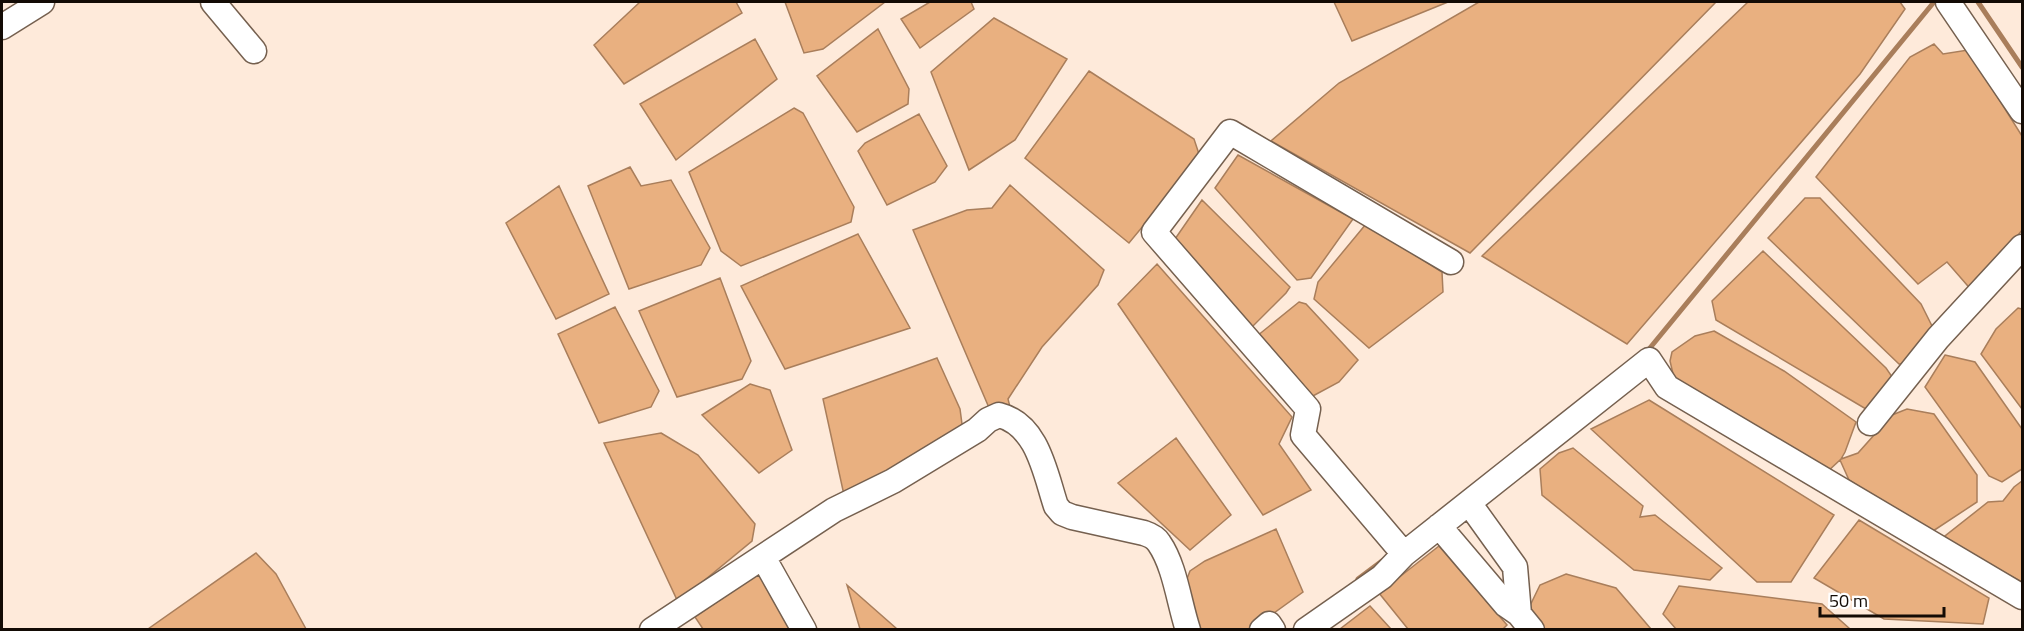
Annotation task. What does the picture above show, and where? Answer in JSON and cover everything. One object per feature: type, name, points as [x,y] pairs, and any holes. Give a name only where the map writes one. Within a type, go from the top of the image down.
[{"type":"lane","points":[[2,27],[42,2]]},
{"type":"lane","points":[[213,2],[254,51]]},
{"type":"lane","points":[[1948,2],[2022,111]]},
{"type":"lane","points":[[1404,554],[1303,435],[1308,409],[1154,232],[1230,132],[1451,262]]},
{"type":"lane","points":[[1870,423],[1938,338],[2022,247]]},
{"type":"lane","points":[[1306,630],[1382,577],[1404,554],[1649,360],[1667,387],[2022,597]]},
{"type":"lane","points":[[652,630],[834,510],[893,481],[999,415],[1020,424],[1031,438],[1056,506],[1062,513],[1144,533],[1159,542],[1169,564],[1188,630]]},
{"type":"lane","points":[[1468,503],[1515,567],[1525,622]]},
{"type":"lane","points":[[1439,526],[1506,605],[1525,622]]},
{"type":"lane","points":[[763,557],[804,630]]},
{"type":"lane","points":[[1262,630],[1269,624],[1273,630]]},
{"type":"shaded area","points":[[640,2],[736,2],[742,13],[624,84],[594,45]]},
{"type":"shaded area","points":[[785,2],[885,2],[823,49],[804,53]]},
{"type":"shaded area","points":[[930,2],[971,2],[974,9],[920,48],[901,19]]},
{"type":"shaded area","points":[[1334,2],[1448,2],[1352,41]]},
{"type":"shaded area","points":[[1479,2],[1716,2],[1470,253],[1271,141],[1339,83]]},
{"type":"shaded area","points":[[1748,2],[1900,2],[1905,9],[1860,74],[1627,344],[1482,256]]},
{"type":"shaded area","points":[[994,18],[1067,59],[1015,140],[969,170],[931,72]]},
{"type":"shaded area","points":[[878,29],[909,89],[908,104],[857,132],[817,76]]},
{"type":"shaded area","points":[[755,39],[777,79],[676,160],[640,104]]},
{"type":"shaded area","points":[[1934,44],[1943,54],[1968,50],[2022,136],[2022,230],[1974,293],[1947,262],[1918,284],[1816,177],[1910,57]]},
{"type":"shaded area","points":[[1089,71],[1194,139],[1200,157],[1129,243],[1025,158]]},
{"type":"shaded area","points":[[794,108],[803,113],[854,207],[851,222],[741,266],[721,251],[689,172]]},
{"type":"shaded area","points":[[919,114],[947,166],[935,182],[887,205],[858,151],[865,143]]},
{"type":"shaded area","points":[[1238,155],[1353,219],[1311,278],[1297,280],[1215,188]]},
{"type":"shaded area","points":[[630,167],[641,186],[671,180],[710,248],[701,265],[629,289],[588,186]]},
{"type":"shaded area","points":[[1010,185],[1104,270],[1098,285],[1042,347],[1008,399],[1011,411],[990,410],[913,230],[967,210],[992,208]]},
{"type":"shaded area","points":[[559,186],[609,294],[556,319],[506,223]]},
{"type":"shaded area","points":[[1805,198],[1820,198],[1921,304],[1933,328],[1912,364],[1899,364],[1768,238]]},
{"type":"shaded area","points":[[1202,200],[1290,287],[1250,329],[1175,239]]},
{"type":"shaded area","points":[[1366,224],[1442,272],[1443,292],[1369,348],[1314,299],[1318,282]]},
{"type":"shaded area","points":[[858,234],[910,328],[785,369],[741,286]]},
{"type":"shaded area","points":[[1763,251],[1886,368],[1897,384],[1866,409],[1716,320],[1712,301]]},
{"type":"shaded area","points":[[1157,264],[1292,417],[1279,444],[1311,490],[1263,515],[1118,304]]},
{"type":"shaded area","points":[[720,278],[751,361],[742,379],[677,397],[639,311]]},
{"type":"shaded area","points":[[1299,302],[1306,304],[1358,360],[1339,382],[1311,397],[1257,336]]},
{"type":"shaded area","points":[[615,307],[659,391],[651,407],[599,423],[558,334]]},
{"type":"shaded area","points":[[2018,308],[2022,309],[2022,409],[1981,354],[1996,329]]},
{"type":"shaded area","points":[[1714,331],[1784,371],[1856,422],[1841,459],[1858,453],[1892,415],[1907,409],[1934,414],[1977,475],[1977,502],[1930,533],[1849,480],[1840,460],[1827,472],[1674,378],[1670,361],[1672,352],[1695,336]]},
{"type":"shaded area","points":[[1945,355],[1975,362],[2022,429],[2022,469],[2002,482],[1989,476],[1925,387]]},
{"type":"shaded area","points":[[937,358],[960,409],[964,439],[844,495],[823,399]]},
{"type":"shaded area","points":[[750,384],[770,390],[792,450],[759,473],[702,415]]},
{"type":"shaded area","points":[[1649,400],[1834,515],[1791,582],[1757,582],[1591,429]]},
{"type":"shaded area","points":[[661,433],[698,455],[755,524],[752,541],[678,602],[604,443]]},
{"type":"shaded area","points":[[1176,438],[1231,515],[1190,550],[1118,483]]},
{"type":"shaded area","points":[[1573,448],[1643,506],[1640,517],[1655,515],[1722,568],[1710,580],[1634,570],[1542,495],[1540,469],[1559,453]]},
{"type":"shaded area","points":[[2022,481],[2022,582],[1950,543],[1945,536],[1988,502],[2003,501]]},
{"type":"shaded area","points":[[1859,520],[1989,598],[1983,624],[1884,619],[1814,578]]},
{"type":"shaded area","points":[[1276,529],[1303,592],[1252,629],[1199,630],[1183,589],[1190,571],[1205,561]]},
{"type":"shaded area","points":[[1439,546],[1507,625],[1502,630],[1408,629],[1379,593]]},
{"type":"shaded area","points":[[256,553],[276,574],[306,629],[148,629]]},
{"type":"shaded area","points":[[761,572],[791,629],[703,629],[695,617]]},
{"type":"shaded area","points":[[1566,574],[1616,588],[1651,629],[1536,629],[1525,616],[1540,585]]},
{"type":"shaded area","points":[[847,585],[897,629],[860,629]]},
{"type":"shaded area","points":[[1679,586],[1822,604],[1850,629],[1676,629],[1663,614]]},
{"type":"shaded area","points":[[1370,606],[1391,629],[1340,629]]},
{"type":"waterway","points":[[1645,354],[1934,2]]},
{"type":"waterway","points":[[1978,2],[2022,67]]},
{"type":"waterway","points":[[1358,579],[1382,561]]}]
